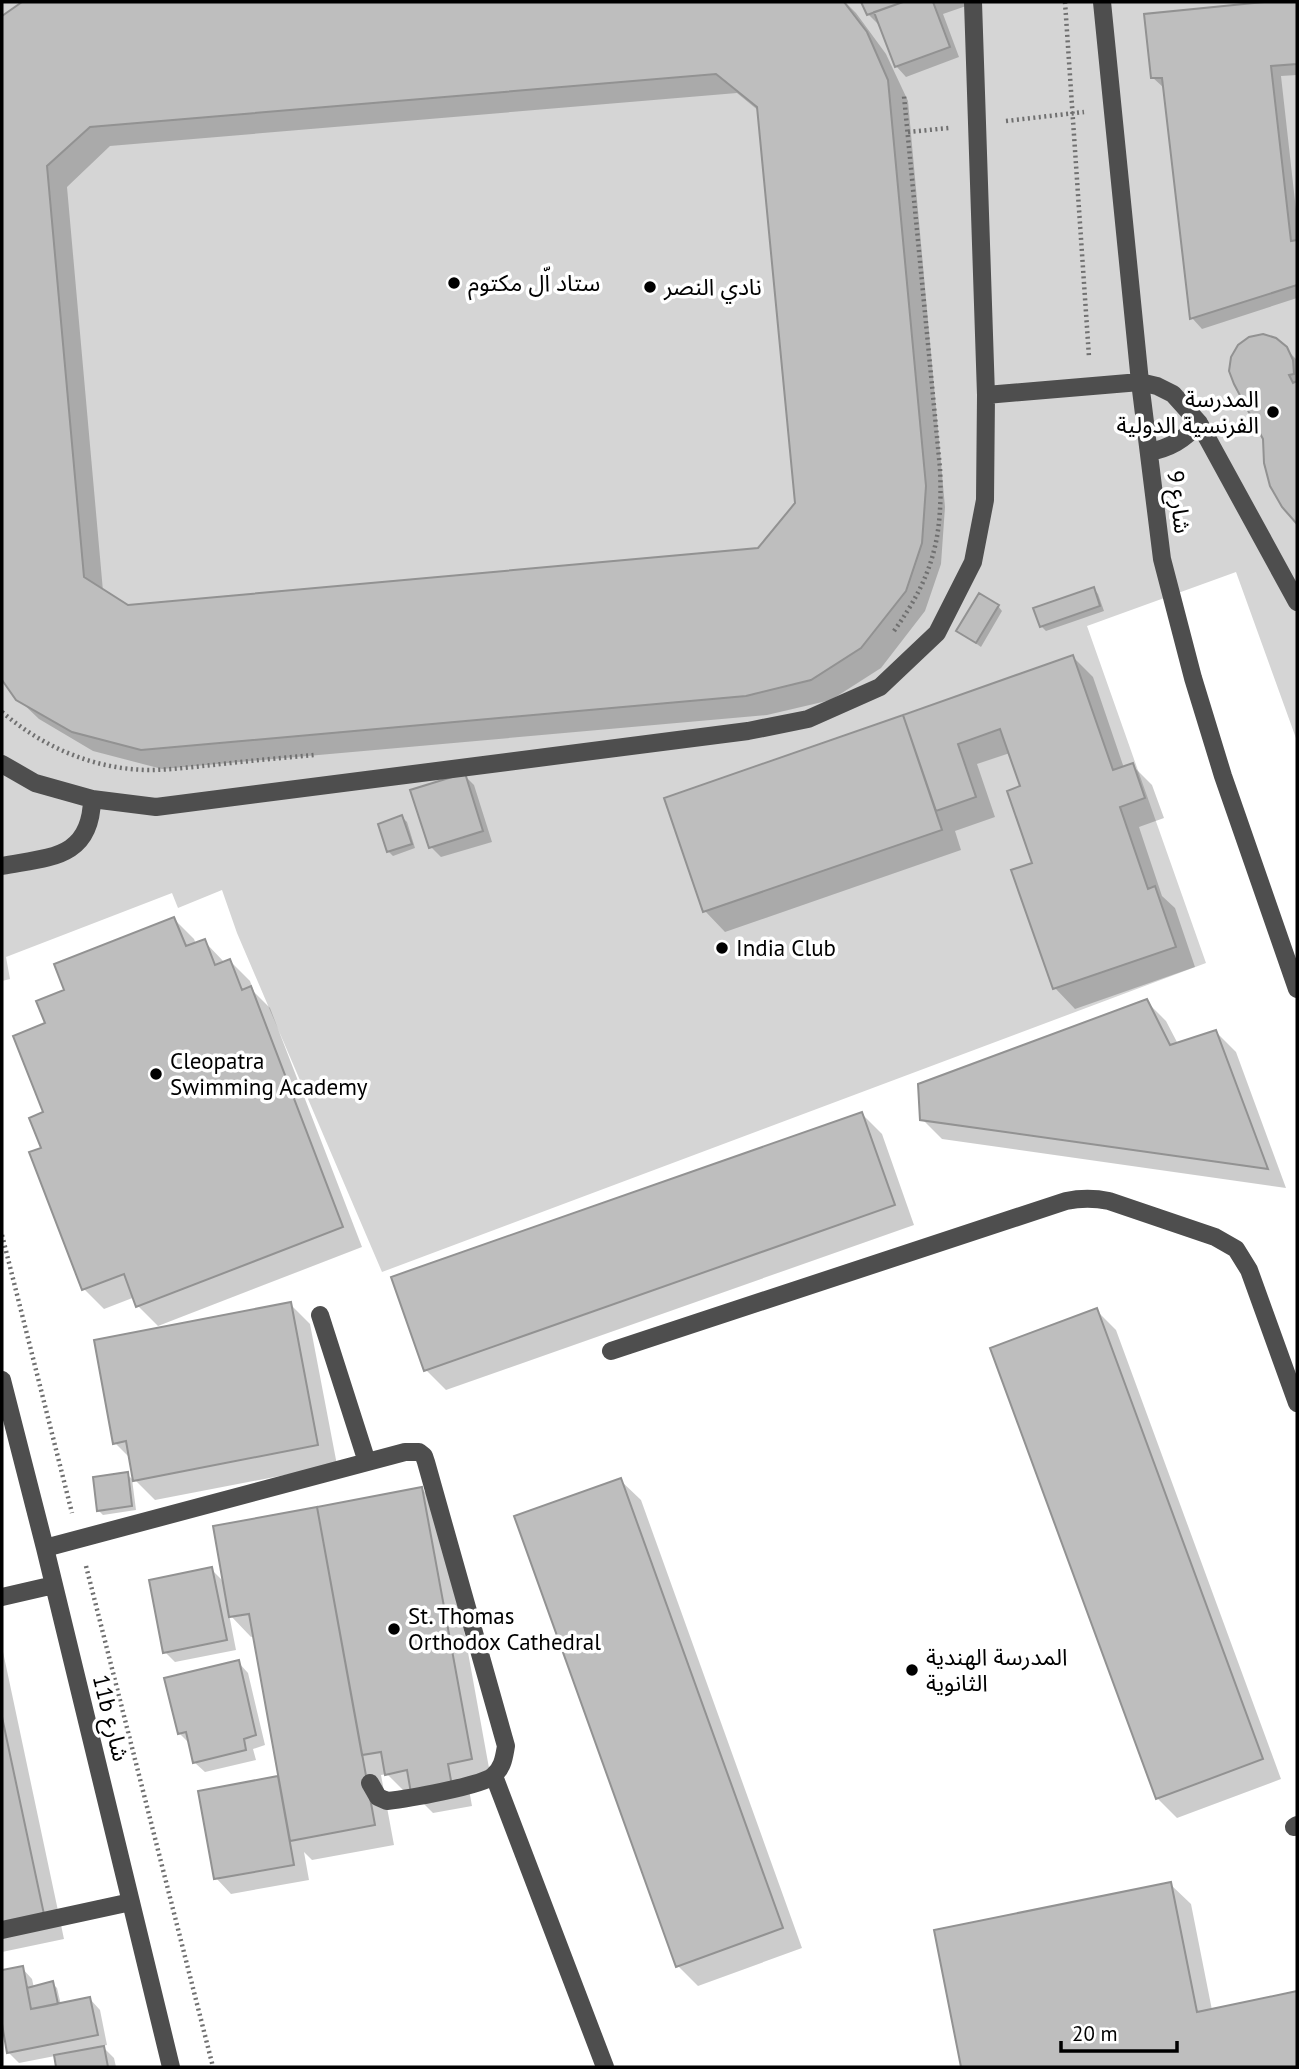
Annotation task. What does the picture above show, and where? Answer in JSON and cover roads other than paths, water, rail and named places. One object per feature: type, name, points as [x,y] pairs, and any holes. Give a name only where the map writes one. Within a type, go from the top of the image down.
[{"type":"street","points":[[2,764],[35,783],[92,799],[156,807],[748,731],[808,719],[880,687],[937,633],[973,562],[985,500],[986,395],[973,2]]},
{"type":"street","name":"شارع 9","points":[[1102,2],[1140,382],[1163,568],[1193,678],[1243,837],[1297,989]]},
{"type":"street","points":[[986,395],[1140,382],[1157,386],[1172,394],[1199,424],[1297,602]]},
{"type":"street","points":[[1149,452],[1177,443],[1199,424]]},
{"type":"street","points":[[2,866],[62,854],[73,847],[89,825],[92,799]]},
{"type":"street","points":[[611,1351],[1066,1201],[1095,1198],[1215,1237],[1236,1249],[1249,1270],[1297,1403]]},
{"type":"street","points":[[320,1315],[367,1462]]},
{"type":"street","name":"11b شارع","points":[[2,1380],[171,2067]]},
{"type":"street","points":[[45,1548],[367,1462],[412,1451],[419,1452],[426,1462],[506,1746],[503,1763],[494,1776],[479,1783],[387,1801],[377,1797],[370,1783]]},
{"type":"street","points":[[2,1597],[54,1586]]},
{"type":"street","points":[[494,1776],[605,2067]]},
{"type":"street","points":[[2,1930],[131,1902]]},
{"type":"place","name":"ستاد اّل مكتوم","points":[[454,283]]},
{"type":"place","name":"نادي النصر","points":[[650,287]]},
{"type":"place","name":"المدرسة الفرنسية الدولية","points":[[1273,412]]},
{"type":"place","name":"India Club","points":[[722,948]]},
{"type":"place","name":"Cleopatra Swimming Academy","points":[[156,1074]]},
{"type":"place","name":"St. Thomas Orthodox Cathedral","points":[[394,1629]]},
{"type":"place","name":"المدرسة الهندية الثانوية","points":[[912,1670]]}]
